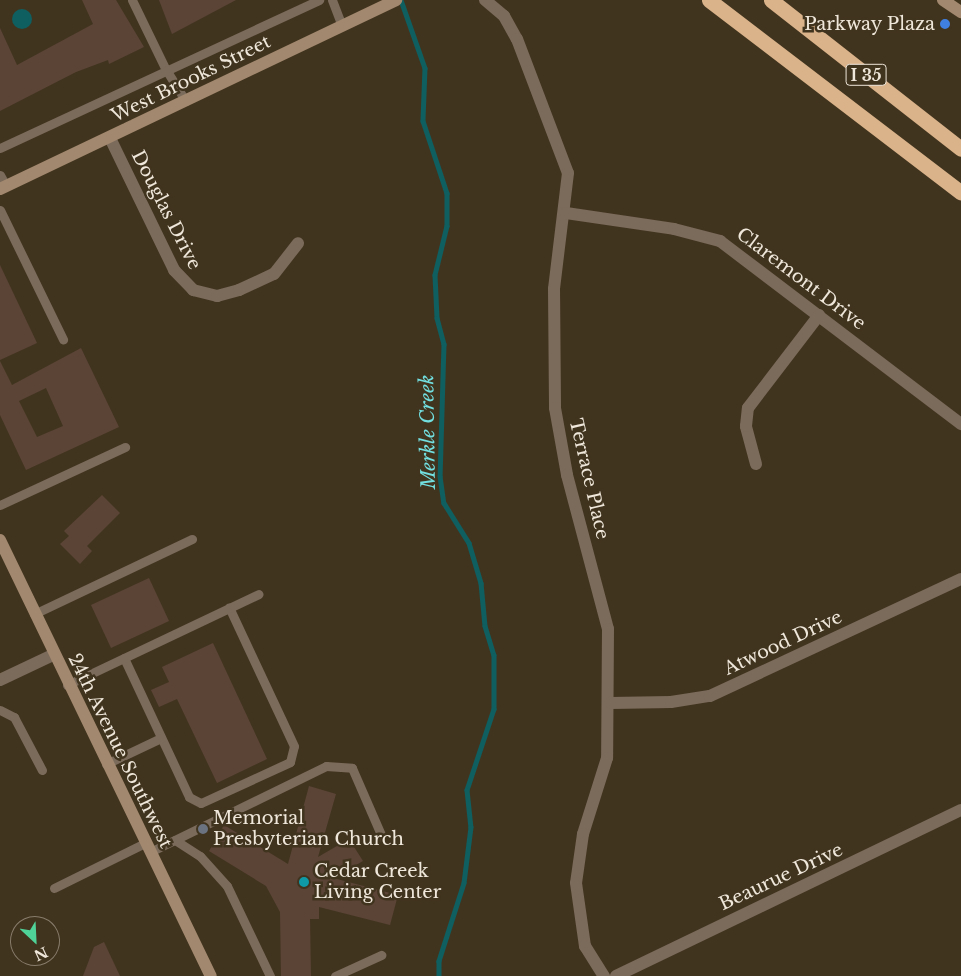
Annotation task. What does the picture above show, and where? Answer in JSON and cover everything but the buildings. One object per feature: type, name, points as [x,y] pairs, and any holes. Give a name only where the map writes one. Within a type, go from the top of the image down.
[{"type":"highway","name":"I 35","points":[[709,0],[961,193]]},
{"type":"highway","name":"I 35","points":[[771,0],[961,149]]},
{"type":"main road","name":"West Brooks Street","points":[[2,184],[110,138],[396,0]]},
{"type":"main road","points":[[943,0],[961,12]]},
{"type":"main road","name":"24th Avenue Southwest","points":[[2,548],[67,685],[211,976]]},
{"type":"street","name":"Terrace Place","points":[[485,0],[511,26],[559,140],[568,173],[566,213],[554,289],[555,408],[567,475],[608,629],[611,703],[604,770],[583,834],[576,883],[586,946],[604,976]]},
{"type":"street","name":"Douglas Drive","points":[[110,138],[174,270],[193,290],[217,296],[248,286],[274,274],[298,243]]},
{"type":"street","name":"Claremont Drive","points":[[566,213],[674,229],[720,241],[961,424]]},
{"type":"street","points":[[756,464],[746,426],[748,408],[819,315]]},
{"type":"street","name":"Atwood Drive","points":[[611,703],[671,702],[710,696],[961,579]]},
{"type":"street","points":[[0,680],[53,655]]},
{"type":"street","name":"Beaurue Drive","points":[[616,976],[961,810]]},
{"type":"lane","points":[[132,0],[165,68],[186,101]]},
{"type":"lane","points":[[0,148],[165,68],[319,0]]},
{"type":"lane","points":[[332,0],[342,26]]},
{"type":"lane","points":[[0,210],[63,338]]},
{"type":"lane","points":[[0,505],[125,447]]},
{"type":"lane","points":[[34,614],[192,539]]},
{"type":"lane","points":[[67,685],[259,594]]},
{"type":"lane","points":[[124,658],[189,797],[201,803],[290,762],[294,746],[229,608]]},
{"type":"lane","points":[[0,710],[14,717],[42,770]]},
{"type":"lane","points":[[106,764],[161,738]]},
{"type":"lane","points":[[54,888],[148,848],[175,840],[326,766],[352,768],[382,837]]},
{"type":"lane","points":[[175,840],[200,856],[227,886],[270,976]]},
{"type":"lane","points":[[335,976],[381,955]]},
{"type":"water","points":[[18,9],[26,9],[32,15],[32,23],[26,29],[18,29],[12,23],[12,15]]},
{"type":"waterway","name":"Merkle Creek","points":[[401,0],[425,68],[423,121],[447,193],[447,226],[435,275],[437,318],[444,344],[440,476],[444,503],[469,543],[481,583],[485,626],[494,655],[494,709],[467,790],[471,827],[464,883],[439,961],[439,976]]},
{"type":"place","name":"Parkway Plaza","points":[[945,24]]},
{"type":"place","name":"Memorial Presbyterian Church","points":[[203,829]]},
{"type":"place","name":"Cedar Creek Living Center","points":[[304,882]]}]
